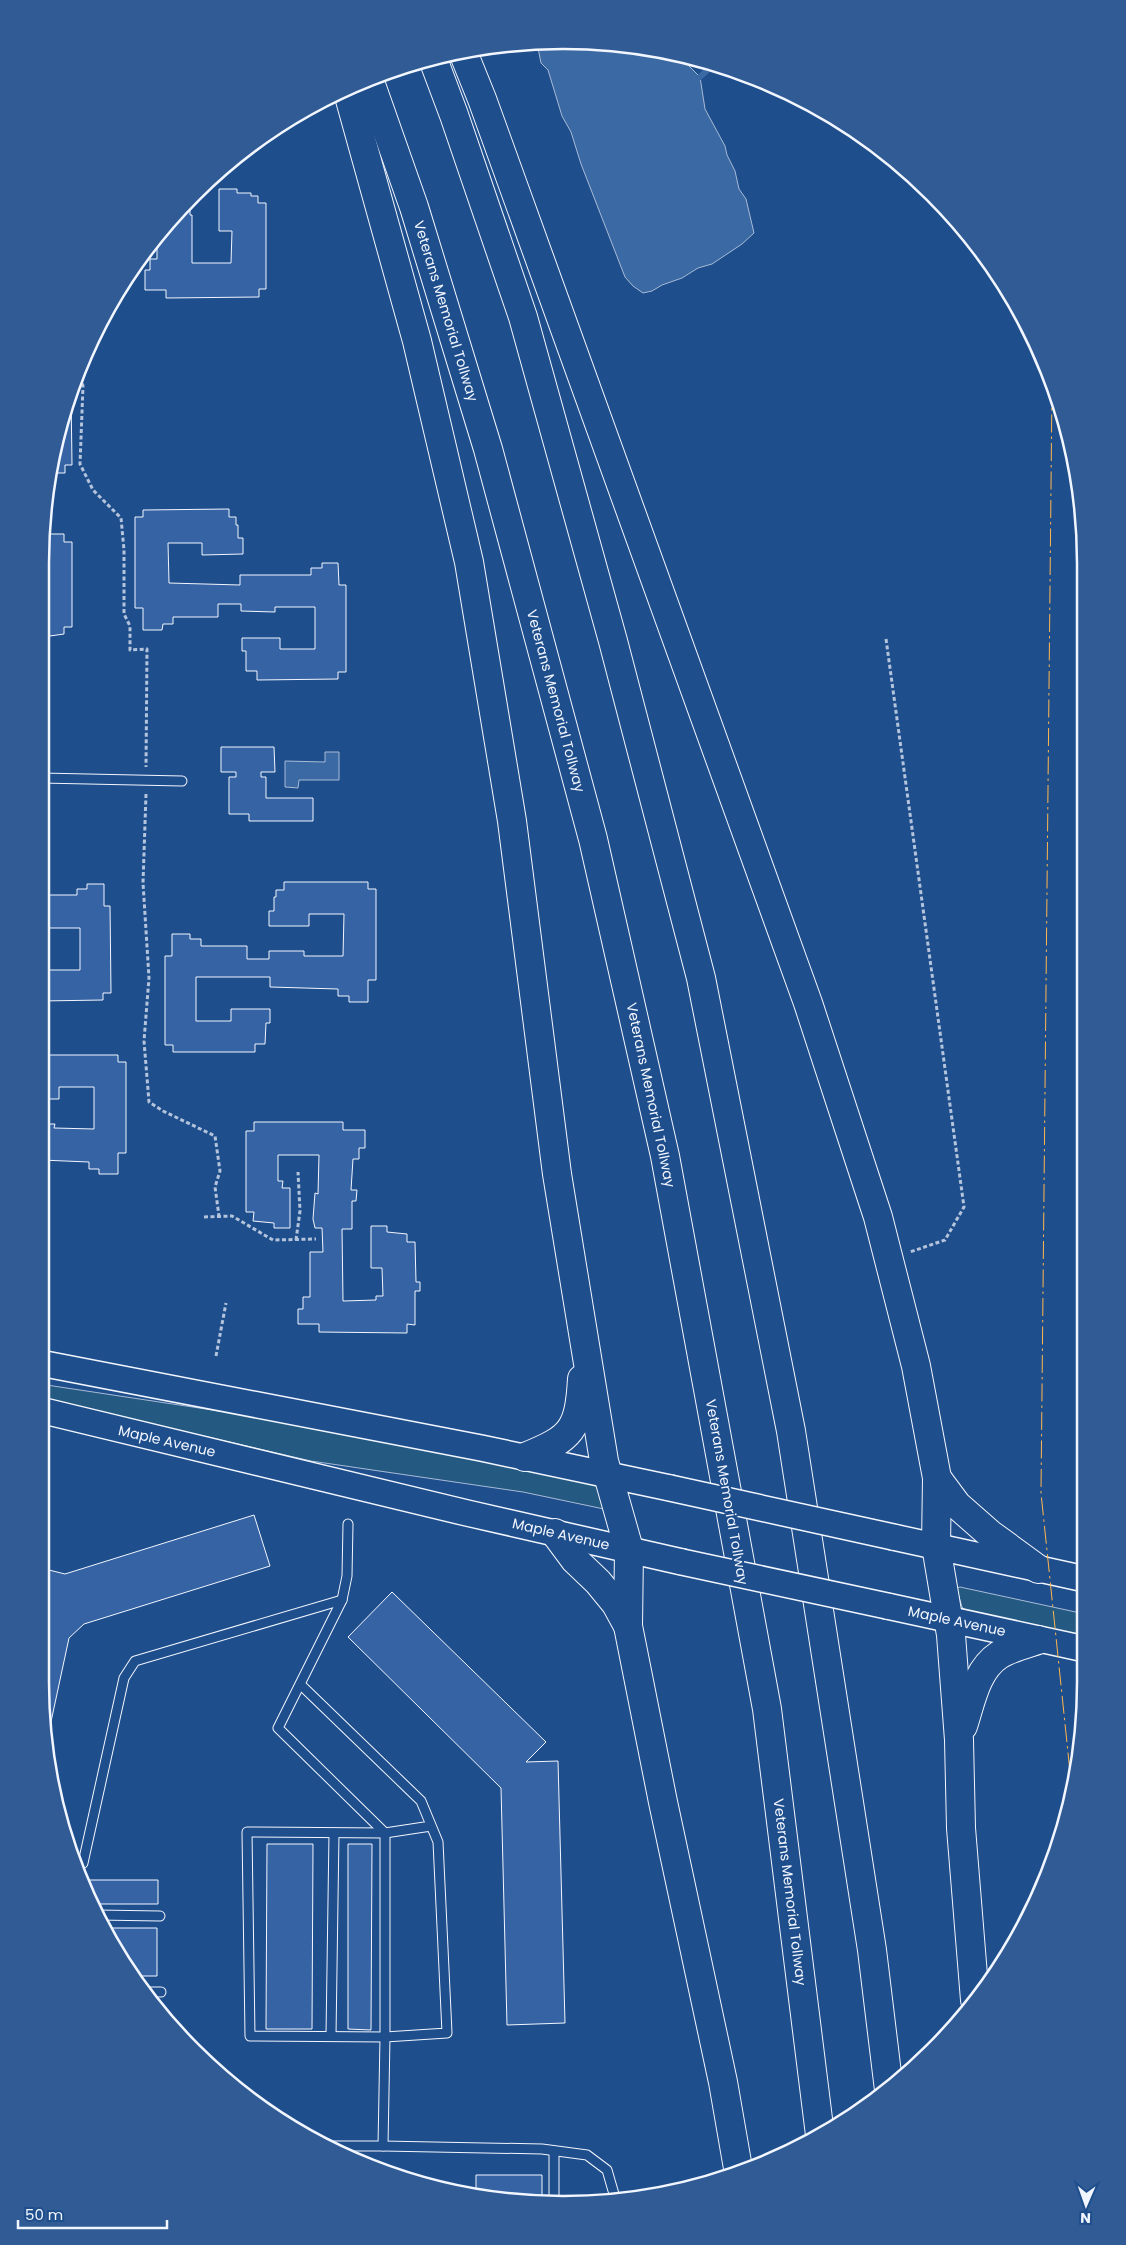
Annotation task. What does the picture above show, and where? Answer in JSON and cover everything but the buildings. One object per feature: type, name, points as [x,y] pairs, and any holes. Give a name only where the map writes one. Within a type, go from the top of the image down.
[{"type":"highway","points":[[466,59],[482,99],[808,1002],[878,1217],[916,1366],[937,1478],[936,1546],[951,1635],[959,1740],[961,1828],[974,1991]]},
{"type":"highway","points":[[435,65],[523,317],[613,641],[701,978],[791,1431],[872,1950],[888,2080]]},
{"type":"highway","name":"Veterans Memorial Tollway","points":[[371,86],[414,207],[491,459],[593,839],[665,1156],[767,1709],[819,2127]]},
{"type":"highway","points":[[349,96],[417,341],[469,562],[512,821],[558,1174],[585,1346],[604,1461],[629,1550],[628,1626],[663,1802],[723,2082],[738,2165]]},
{"type":"highway","points":[[525,1457],[562,1440],[572,1429],[580,1411],[585,1346]]},
{"type":"highway","points":[[937,1478],[957,1505],[990,1534],[1038,1569]]},
{"type":"highway","points":[[555,1533],[575,1560],[598,1582],[616,1604],[628,1626]]},
{"type":"highway","points":[[959,1740],[978,1681],[987,1664],[1000,1654],[1038,1640]]},
{"type":"main road","points":[[49,1365],[525,1457],[1077,1577]]},
{"type":"main road","name":"Maple Avenue","points":[[49,1412],[629,1550],[1077,1647]]},
{"type":"lane","points":[[49,778],[182,782]]},
{"type":"lane","points":[[348,1524],[347,1576],[342,1600],[278,1728],[385,1833],[386,2037],[383,2146]]},
{"type":"lane","points":[[82,1863],[124,1678],[135,1661],[342,1600]]},
{"type":"lane","points":[[301,1685],[421,1801],[438,1842],[447,2033],[386,2037],[250,2036],[248,1832],[385,1833],[431,1826]]},
{"type":"lane","points":[[332,2036],[334,1833]]},
{"type":"lane","points":[[106,1916],[160,1916]]},
{"type":"lane","points":[[153,1992],[161,1992]]},
{"type":"lane","points":[[342,2146],[554,2151],[587,2155],[607,2170],[614,2193]]},
{"type":"lane","points":[[554,2151],[554,2196]]},
{"type":"path","points":[[82,382],[80,464],[93,490],[120,518],[124,550],[124,614],[130,626],[130,650],[147,649],[143,883],[148,978],[144,1040],[149,1102],[163,1111],[215,1136],[220,1171],[215,1187],[219,1216]]},
{"type":"path","points":[[886,639],[964,1208],[945,1240],[888,1260]]},
{"type":"path","points":[[296,1240],[300,1211],[298,1172]]},
{"type":"path","points":[[204,1217],[232,1216],[273,1240],[316,1240]]},
{"type":"path","points":[[216,1356],[226,1304]]},
{"type":"shaded area","points":[[563,49],[630,53],[687,64],[700,77],[705,109],[725,146],[735,171],[739,189],[746,199],[754,233],[742,244],[712,264],[698,268],[682,278],[643,293],[633,286],[625,277],[581,164],[571,132],[562,116],[548,70],[541,63],[538,50]]},
{"type":"shaded area","points":[[325,752],[339,752],[339,780],[299,780],[298,788],[285,787],[285,761],[325,762]]},
{"type":"shaded area","points":[[49,1385],[239,1414],[497,1463],[601,1486],[604,1509],[523,1492],[311,1461],[49,1400]]},
{"type":"shaded area","points":[[960,1587],[1077,1612],[1077,1635],[966,1611],[962,1607],[957,1588]]},
{"type":"waterway","points":[[700,77],[708,70]]},
{"type":"power","points":[[1052,404],[1041,1493],[1070,1768]]}]
